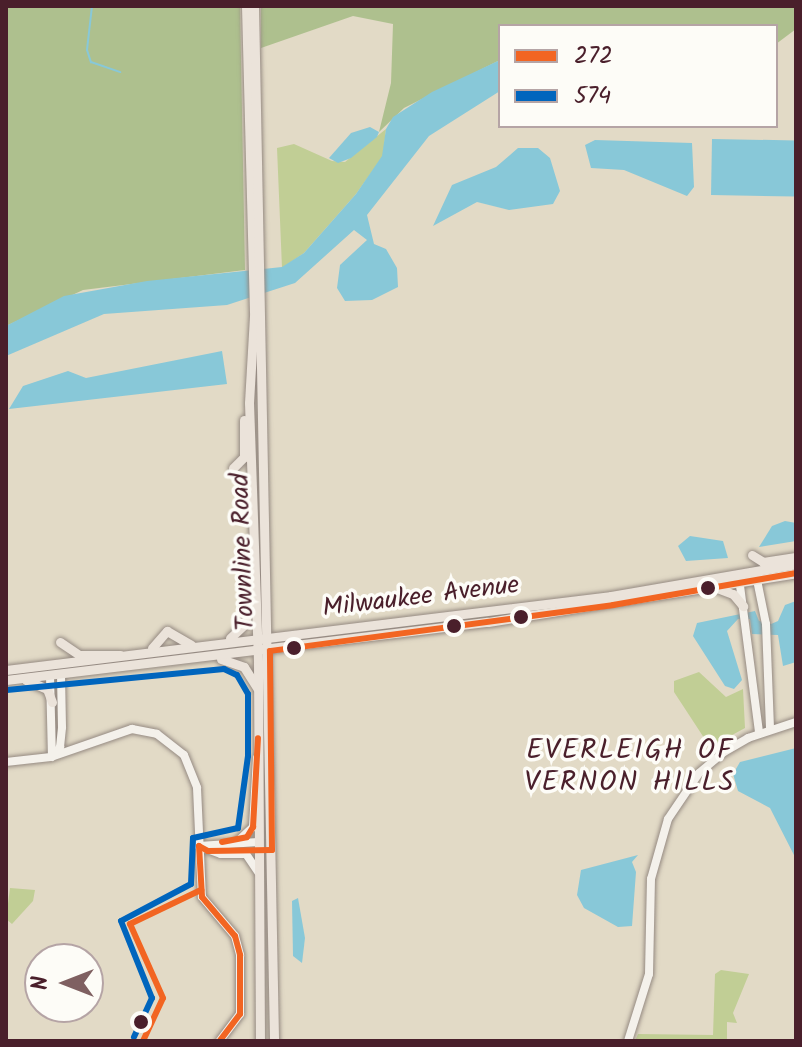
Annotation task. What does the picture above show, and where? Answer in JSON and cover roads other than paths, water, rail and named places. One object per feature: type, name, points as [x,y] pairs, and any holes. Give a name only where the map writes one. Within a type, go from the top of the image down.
[{"type":"main road","points":[[246,6],[257,256]]},
{"type":"main road","points":[[254,6],[257,256]]},
{"type":"main road","name":"Townline Road","points":[[257,256],[270,651],[274,1041]]},
{"type":"main road","name":"Townline Road","points":[[259,315],[250,377],[258,691],[260,1041]]},
{"type":"main road","points":[[233,468],[244,457],[250,377]]},
{"type":"main road","points":[[224,642],[246,623],[246,497],[251,482]]},
{"type":"main road","points":[[752,555],[763,562],[796,557]]},
{"type":"main road","name":"Milwaukee Avenue","points":[[54,672],[123,656],[193,645],[291,636],[611,596],[739,578],[796,564]]},
{"type":"main road","name":"Milwaukee Avenue","points":[[756,575],[796,573]]},
{"type":"main road","name":"Milwaukee Avenue","points":[[54,672],[270,651],[713,588],[739,578]]},
{"type":"main road","points":[[713,588],[733,594],[743,607]]},
{"type":"main road","points":[[269,615],[273,625],[291,636]]},
{"type":"main road","points":[[145,652],[160,644],[167,631],[193,645]]},
{"type":"main road","points":[[60,642],[79,655],[110,651],[123,656]]},
{"type":"main road","points":[[162,663],[226,659],[244,667],[258,691]]},
{"type":"main road","points":[[6,670],[54,672]]},
{"type":"main road","points":[[10,679],[54,672]]},
{"type":"main road","points":[[10,679],[47,689],[52,702]]},
{"type":"street","points":[[756,575],[765,620],[770,729]]},
{"type":"street","points":[[739,578],[759,733]]},
{"type":"street","points":[[51,757],[54,672]]},
{"type":"street","points":[[51,757],[60,747],[62,727],[54,672]]},
{"type":"street","points":[[628,1041],[649,974],[651,879],[661,833],[699,773],[759,733],[796,722]]},
{"type":"street","points":[[62,727],[71,741],[82,745]]},
{"type":"street","points":[[6,762],[51,757],[132,729],[173,743],[189,763],[196,781],[202,897],[235,936],[240,955],[240,1014],[220,1041]]},
{"type":"street","points":[[238,841],[253,827],[252,773],[258,757]]},
{"type":"street","points":[[199,846],[238,841],[258,846]]},
{"type":"street","points":[[199,846],[246,854],[258,872]]},
{"type":"street","points":[[215,851],[258,846]]},
{"type":"water","points":[[498,61],[498,92],[429,136],[367,215],[374,244],[386,249],[397,268],[398,287],[372,300],[345,301],[337,288],[340,265],[367,240],[354,230],[295,283],[227,305],[104,314],[6,356],[6,326],[64,296],[147,281],[282,267],[304,253],[356,194],[382,156],[386,129],[393,117],[432,92]]},
{"type":"water","points":[[370,127],[379,132],[377,137],[351,158],[338,163],[329,158],[351,133]]},
{"type":"water","points":[[712,139],[796,140],[795,196],[711,195]]},
{"type":"water","points":[[595,140],[692,143],[694,187],[687,196],[624,170],[591,168],[585,145]]},
{"type":"water","points":[[518,148],[538,148],[550,158],[560,191],[553,204],[509,210],[477,202],[433,226],[452,185],[496,167]]},
{"type":"water","points":[[222,351],[227,384],[9,409],[23,386],[68,371],[86,378]]},
{"type":"water","points":[[785,521],[796,523],[796,541],[759,547],[772,526]]},
{"type":"water","points":[[690,536],[723,541],[728,558],[686,561],[678,546]]},
{"type":"water","points":[[796,601],[796,662],[783,666],[778,635],[752,634],[750,619],[738,619],[727,631],[742,680],[734,689],[725,686],[693,636],[697,623],[755,611],[759,621],[771,624],[778,621],[785,605]]},
{"type":"water","points":[[796,748],[796,859],[770,808],[738,791],[733,774],[740,762]]},
{"type":"water","points":[[638,855],[632,862],[636,872],[632,926],[618,927],[584,908],[577,895],[581,870]]},
{"type":"water","points":[[298,898],[305,938],[302,963],[293,956],[292,901]]},
{"type":"waterway","points":[[92,6],[87,50],[91,62],[120,72]]},
{"type":"district","name":"EVERLEIGH OF VERNON HILLS","points":[[630,767]]}]
